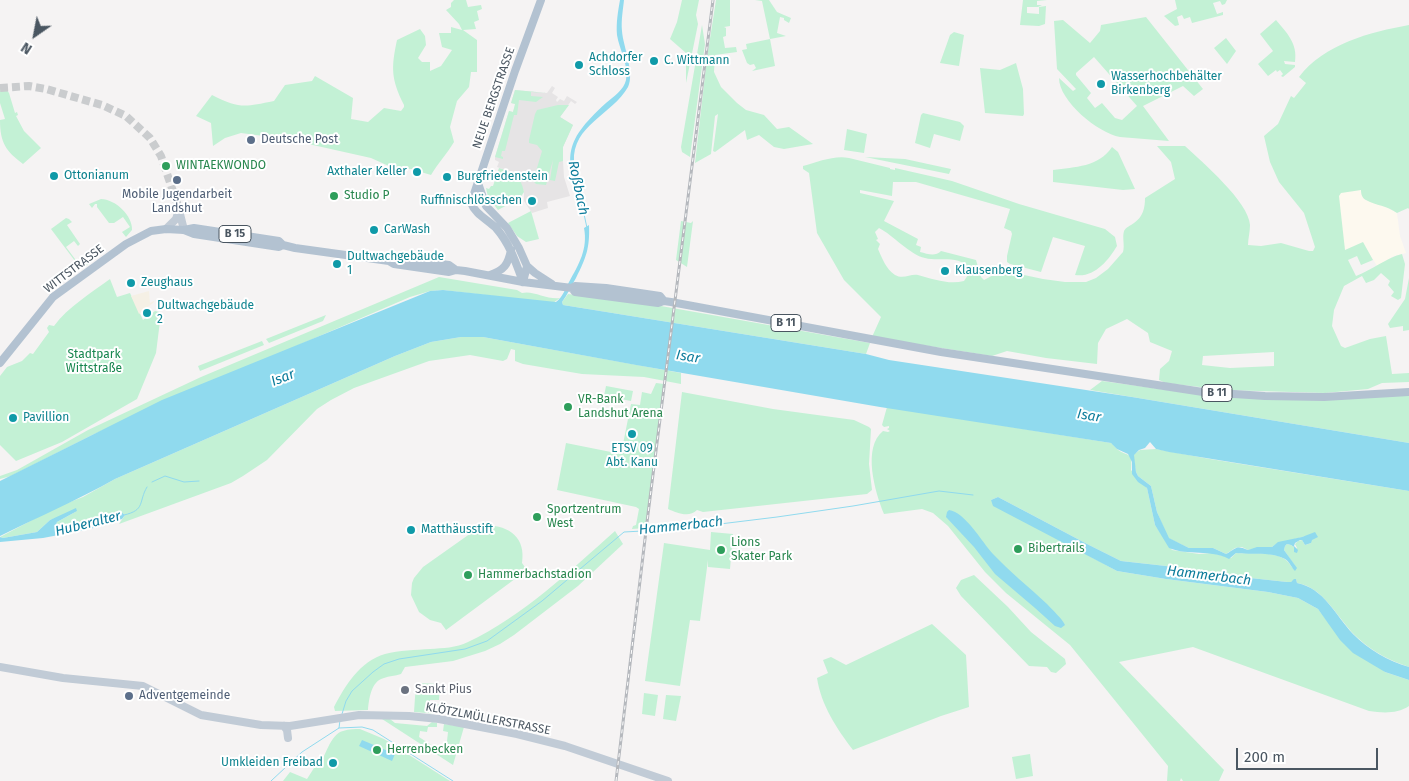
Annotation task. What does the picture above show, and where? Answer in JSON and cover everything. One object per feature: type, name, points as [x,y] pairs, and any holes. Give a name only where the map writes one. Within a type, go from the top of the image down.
[{"type":"main road","name":"NEUE BERGSTRASSE","points":[[470,203],[541,0]]},
{"type":"main road","points":[[478,183],[483,201],[512,235],[527,266],[534,273],[557,286]]},
{"type":"main road","points":[[470,203],[490,216],[497,218]]},
{"type":"main road","points":[[470,203],[477,212],[496,228],[511,250],[523,282]]},
{"type":"main road","name":"WITTSTRASSE","points":[[0,363],[42,310],[62,289],[136,238],[151,231],[166,229],[184,230],[194,234],[278,248],[284,245],[389,261],[394,258],[449,265],[456,270],[523,282]]},
{"type":"main road","points":[[490,275],[502,270],[507,265],[511,250]]},
{"type":"main road","points":[[523,282],[527,266]]},
{"type":"main road","name":"B 11","points":[[523,282],[572,288],[576,292],[650,302],[658,303],[664,301],[914,348],[1204,392],[1324,397],[1409,392]]},
{"type":"street","points":[[166,229],[176,219],[179,208],[184,230]]},
{"type":"street","name":"KLÖTZLMÜLLERSTRASSE","points":[[0,667],[63,678],[143,686],[201,715],[262,725],[284,726],[359,715],[439,719],[565,746],[668,781]]},
{"type":"street","points":[[284,726],[287,730],[288,738]]},
{"type":"shaded area","points":[[552,86],[555,88],[552,93],[558,97],[557,102],[560,99],[564,101],[567,96],[577,102],[575,104],[571,101],[560,117],[573,125],[563,147],[564,177],[570,196],[547,202],[548,208],[532,213],[524,201],[524,192],[517,177],[514,173],[497,167],[499,162],[495,160],[495,157],[509,111],[513,112],[515,106],[515,104],[511,103],[515,90],[547,93]]},
{"type":"shaded area","points":[[1362,188],[1365,200],[1381,204],[1397,213],[1400,236],[1406,253],[1394,256],[1377,266],[1363,243],[1345,250],[1337,211],[1334,189]]},
{"type":"green space","points":[[454,0],[466,0],[468,7],[481,5],[482,9],[477,11],[479,20],[474,22],[476,29],[463,30],[477,40],[477,72],[471,72],[469,87],[457,101],[450,127],[454,142],[431,175],[411,169],[391,167],[371,158],[286,139],[241,133],[225,138],[213,146],[211,123],[196,116],[212,95],[236,105],[264,103],[274,101],[285,85],[312,81],[315,76],[353,98],[351,119],[368,122],[384,108],[401,111],[404,105],[393,73],[397,40],[420,29],[425,36],[426,45],[418,58],[422,62],[430,62],[430,71],[441,66],[452,50],[442,47],[439,33],[451,33],[451,27],[462,30],[446,10],[451,7],[451,3]]},
{"type":"green space","points":[[682,0],[699,0],[696,15],[698,24],[686,83],[686,53],[670,39],[677,22]]},
{"type":"green space","points":[[716,0],[730,0],[730,26],[724,27],[726,28],[726,36],[723,37],[725,48],[736,47],[737,52],[715,55],[714,72],[721,87],[746,110],[764,115],[777,129],[789,127],[813,144],[784,149],[774,147],[759,135],[747,140],[745,130],[715,152],[713,151],[718,114],[715,116],[711,154],[695,163],[707,58]]},
{"type":"green space","points":[[755,0],[769,0],[777,12],[791,18],[789,23],[780,17],[777,33],[786,36],[770,39],[762,1]]},
{"type":"green space","points":[[1023,0],[1047,0],[1037,1],[1037,5],[1042,5],[1038,7],[1027,7],[1027,13],[1039,14],[1039,7],[1046,6],[1045,24],[1039,26],[1020,25]]},
{"type":"green space","points":[[1175,0],[1227,0],[1222,5],[1220,1],[1213,3],[1217,14],[1223,12],[1223,15],[1192,23],[1190,17],[1184,19],[1182,15],[1177,17],[1179,25],[1175,26],[1164,16],[1177,9]]},
{"type":"green space","points":[[1146,17],[1203,89],[1194,96],[1183,86],[1143,106],[1169,141],[1120,137],[1111,134],[1081,115],[1065,96],[1059,78],[1073,91],[1076,89],[1057,69],[1054,21],[1063,20],[1090,43],[1100,31],[1101,25]],"holes":[[[1094,57],[1137,106],[1122,120],[1115,118],[1102,103],[1095,108],[1087,98],[1091,93],[1076,73]]]},
{"type":"green space","points":[[1276,20],[1290,38],[1295,49],[1295,62],[1284,61],[1285,64],[1295,65],[1295,67],[1283,77],[1280,70],[1277,72],[1276,70],[1268,76],[1258,64],[1273,51],[1260,34]]},
{"type":"green space","points":[[702,25],[705,44],[690,157],[682,152],[681,147]]},
{"type":"green space","points":[[1409,25],[1409,209],[1397,213],[1365,199],[1362,196],[1361,190],[1341,193],[1339,196],[1345,250],[1363,242],[1373,260],[1361,265],[1357,256],[1348,260],[1356,276],[1390,258],[1402,254],[1405,264],[1401,298],[1398,300],[1391,296],[1394,292],[1388,285],[1390,281],[1381,273],[1374,280],[1366,283],[1362,276],[1344,286],[1334,310],[1332,326],[1341,346],[1345,348],[1370,339],[1386,336],[1392,374],[1409,373],[1409,382],[1382,383],[1368,389],[1325,393],[1225,390],[1166,383],[1159,380],[1160,369],[1169,361],[1172,351],[1150,342],[1148,333],[1127,319],[1106,329],[1098,343],[1097,364],[1007,351],[992,356],[872,337],[881,317],[844,280],[817,233],[809,173],[803,169],[803,166],[832,158],[849,158],[890,169],[895,170],[895,168],[952,181],[1019,204],[1105,229],[1115,237],[1117,246],[1100,267],[1088,274],[1075,275],[1085,246],[1053,237],[1041,272],[1007,262],[1012,234],[1011,231],[1004,228],[1010,209],[916,182],[893,182],[892,196],[860,190],[860,193],[894,201],[884,221],[918,239],[916,245],[921,247],[920,252],[934,254],[941,251],[976,260],[981,277],[984,280],[1001,271],[1005,271],[1065,282],[1086,282],[1096,278],[1108,269],[1123,252],[1124,231],[1137,221],[1141,215],[1144,209],[1145,198],[1175,179],[1171,162],[1157,146],[1185,146],[1224,183],[1242,205],[1250,225],[1248,245],[1261,246],[1281,243],[1313,251],[1315,247],[1304,213],[1279,182],[1270,162],[1264,136],[1278,124],[1291,96],[1294,98],[1306,83],[1299,77],[1321,56],[1349,41],[1379,31]],"holes":[[[879,228],[919,256],[930,259],[955,260],[965,264],[968,269],[968,275],[964,281],[958,282],[941,281],[915,275],[901,277],[895,275],[887,267],[878,249],[880,244],[876,240],[878,239],[875,232]],[[1274,352],[1274,366],[1230,368],[1202,365],[1203,356]]]},
{"type":"green space","points":[[954,32],[964,35],[959,66],[940,63],[950,35]]},
{"type":"green space","points":[[1226,38],[1236,51],[1227,64],[1214,48]]},
{"type":"green space","points":[[770,39],[775,66],[752,71],[756,68],[754,64],[750,65],[747,63],[742,50],[747,49],[746,44]]},
{"type":"green space","points":[[1016,63],[1023,89],[1023,116],[985,113],[980,68],[1000,70]]},
{"type":"green space","points":[[4,86],[9,93],[15,113],[17,112],[18,115],[16,116],[24,131],[41,148],[23,164],[8,150],[1,135],[0,120],[5,119],[0,103],[0,89]]},
{"type":"green space","points":[[515,90],[547,93],[531,92],[531,96],[543,97],[536,102],[519,100],[517,115],[514,115],[505,151],[502,151],[501,156],[503,159],[495,157],[509,111],[513,112],[515,104],[511,103]]},
{"type":"green space","points":[[558,105],[569,105],[560,117],[573,125],[563,147],[563,161],[559,162],[555,181],[550,180],[553,160],[546,185],[536,184],[534,178],[542,151],[537,145],[529,143],[535,114],[537,110]]},
{"type":"green space","points":[[923,113],[960,122],[964,126],[960,141],[934,134],[930,148],[915,143]]},
{"type":"green space","points":[[847,129],[867,134],[864,153],[844,150]]},
{"type":"green space","points":[[1112,147],[1118,152],[1135,189],[1123,190],[1053,182],[1053,170],[1086,165],[1100,159]]},
{"type":"green space","points":[[865,157],[905,159],[951,169],[949,174]]},
{"type":"green space","points":[[499,168],[516,175],[521,182],[524,192],[520,198],[498,210],[488,197],[486,188],[489,189],[493,186]]},
{"type":"green space","points":[[101,199],[117,205],[130,219],[132,230],[126,237],[122,232],[130,227],[123,217],[114,223],[109,223],[97,207],[97,204],[92,208],[89,204]]},
{"type":"green space","points":[[531,211],[539,239],[526,242],[517,236],[508,223]]},
{"type":"green space","points":[[66,218],[72,222],[67,225],[80,244],[78,246],[74,241],[66,247],[81,267],[89,261],[90,263],[81,269],[51,229]]},
{"type":"green space","points":[[681,221],[691,223],[693,221],[687,267],[676,260]]},
{"type":"green space","points":[[439,277],[517,290],[522,293],[526,292],[550,298],[560,298],[553,303],[443,290],[430,291],[410,297],[92,435],[11,476],[0,479],[0,476],[17,470],[88,430],[201,377]]},
{"type":"green space","points":[[1409,278],[1409,330],[1403,331],[1403,326],[1390,328],[1388,324],[1405,299]]},
{"type":"green space","name":"Stadtpark Wittstraße","points":[[110,279],[117,297],[130,293],[143,320],[155,311],[159,312],[160,321],[156,353],[137,399],[62,442],[16,461],[0,445],[0,376],[7,367],[22,361],[30,353],[33,354],[49,332],[47,328],[49,325],[54,326],[73,306]]},
{"type":"green space","points":[[568,294],[661,306],[870,343],[866,354],[563,305],[562,302]]},
{"type":"green space","points":[[326,315],[323,321],[269,343],[266,339]]},
{"type":"green space","points":[[461,337],[483,337],[681,373],[681,384],[644,377],[582,374],[523,364],[515,361],[515,350],[511,349],[507,359],[503,361],[470,355],[429,361],[354,388],[331,400],[317,409],[267,460],[231,483],[119,524],[125,515],[120,511],[78,524],[55,527],[57,522],[77,511],[50,520],[37,532],[0,537],[57,507],[83,497],[115,479],[395,356],[431,342]]},
{"type":"green space","points":[[262,341],[264,345],[200,371],[198,366]]},
{"type":"green space","points":[[1102,381],[1203,395],[1324,400],[1409,395],[1409,443],[1090,390]]},
{"type":"green space","points":[[656,383],[664,384],[646,528],[632,529],[636,525],[639,509],[636,507],[557,490],[566,443],[621,454],[631,404],[640,405],[642,392],[651,394]]},
{"type":"green space","points":[[606,386],[633,391],[631,401],[604,396]]},
{"type":"green space","points":[[682,392],[773,409],[854,420],[869,427],[871,429],[869,464],[872,490],[867,494],[703,512],[697,510],[690,514],[668,509]]},
{"type":"green space","points":[[887,407],[1111,443],[1121,452],[1129,455],[1131,470],[1147,488],[1155,525],[1172,550],[1199,554],[1212,553],[1231,558],[1236,553],[1269,554],[1286,560],[1294,569],[1295,566],[1284,550],[1285,546],[1287,544],[1294,547],[1294,552],[1297,548],[1295,544],[1298,541],[1302,540],[1305,545],[1311,543],[1306,536],[1276,544],[1272,547],[1248,550],[1242,547],[1235,548],[1226,554],[1213,548],[1189,548],[1168,538],[1157,512],[1151,486],[1138,476],[1136,472],[1133,455],[1140,450],[1156,449],[1409,491],[1409,667],[1382,656],[1364,644],[1351,632],[1324,598],[1307,586],[1297,583],[1296,579],[1287,582],[1121,561],[998,497],[991,500],[1117,571],[1268,592],[1298,598],[1318,609],[1332,627],[1385,672],[1409,680],[1409,706],[1395,712],[1369,711],[1193,647],[1119,662],[1224,770],[1219,781],[1183,781],[1181,778],[1180,781],[1167,781],[1168,766],[1070,645],[1006,593],[985,572],[948,526],[933,513],[922,509],[884,514],[874,483],[872,459],[873,448],[877,439],[883,431],[890,431],[887,429],[889,426],[884,427],[882,425]]},
{"type":"green space","name":"Hammerbachstadion","points":[[486,525],[509,531],[519,540],[523,554],[522,563],[527,570],[446,630],[441,623],[430,620],[419,612],[411,595],[412,583],[423,567],[481,526]]},
{"type":"green space","points":[[615,531],[623,544],[578,586],[500,644],[453,661],[405,667],[401,674],[384,678],[376,683],[373,687],[368,710],[335,711],[334,707],[348,683],[368,662],[376,657],[390,653],[445,648],[468,642],[527,606],[581,562]]},
{"type":"green space","points":[[711,532],[733,534],[730,569],[708,567],[708,560],[700,621],[690,620],[680,686],[645,681],[664,543],[710,550]]},
{"type":"green space","points":[[974,575],[1031,632],[1065,659],[1066,664],[1056,673],[1051,672],[1047,667],[1029,666],[961,596],[956,588],[961,580]]},
{"type":"green space","points":[[932,624],[966,655],[969,707],[853,750],[836,725],[822,698],[817,678],[828,673],[823,660],[831,657],[846,665]]},
{"type":"green space","points":[[416,683],[440,684],[439,700],[430,700],[432,710],[436,704],[439,704],[438,714],[414,712]]},
{"type":"green space","points":[[644,693],[658,695],[655,716],[642,714]]},
{"type":"green space","points":[[666,695],[681,696],[676,721],[663,719]]},
{"type":"green space","points":[[382,719],[390,719],[395,723],[427,726],[432,722],[437,723],[437,727],[428,727],[427,732],[420,731],[419,737],[442,752],[446,750],[448,732],[443,731],[444,724],[464,727],[453,765]]},
{"type":"green space","points":[[350,729],[360,729],[384,739],[450,781],[283,781],[290,772],[307,779],[314,768],[312,766],[318,768],[321,764],[328,747],[338,733]]},
{"type":"green space","points":[[1030,754],[1033,776],[1016,779],[1012,757]]},
{"type":"sand","points":[[149,291],[150,303],[154,302],[139,314],[131,296]]},
{"type":"water","points":[[620,0],[624,0],[622,31],[630,81],[621,97],[586,129],[575,149],[574,162],[587,214],[585,215],[580,212],[575,193],[570,164],[571,152],[574,141],[591,117],[618,93],[625,84],[627,74],[617,35]]},
{"type":"water","name":"Isar","points":[[589,225],[589,240],[585,259],[562,302],[563,305],[866,354],[889,360],[1132,397],[1409,443],[1409,491],[1169,452],[1156,449],[1150,442],[1145,448],[1139,450],[1134,455],[1136,472],[1138,476],[1151,486],[1157,512],[1169,538],[1189,548],[1213,548],[1226,554],[1239,547],[1248,550],[1257,547],[1272,547],[1278,542],[1315,532],[1318,537],[1312,540],[1311,543],[1305,545],[1300,540],[1295,543],[1294,546],[1298,550],[1297,553],[1294,552],[1294,547],[1291,545],[1287,544],[1285,546],[1284,550],[1297,568],[1295,571],[1286,560],[1273,555],[1236,553],[1229,559],[1215,554],[1184,552],[1169,548],[1155,525],[1147,488],[1138,482],[1132,474],[1132,462],[1128,454],[1117,449],[1111,443],[880,407],[483,337],[461,337],[431,342],[395,356],[115,479],[0,536],[0,481],[162,400],[430,291],[443,290],[556,302],[562,295],[579,263],[585,243],[584,228]]},
{"type":"water","points":[[998,497],[1121,561],[1287,582],[1296,579],[1297,583],[1315,591],[1322,597],[1353,634],[1365,645],[1386,658],[1409,667],[1409,680],[1385,672],[1353,653],[1340,640],[1318,609],[1298,598],[1268,592],[1117,571],[993,506],[991,500]]},
{"type":"water","points":[[76,508],[77,511],[57,522],[55,527],[78,524],[120,511],[125,515],[122,519],[90,529],[43,538],[0,542],[0,537],[37,532],[50,520]]},
{"type":"water","points":[[949,510],[961,516],[993,554],[1047,604],[1065,625],[1061,628],[1055,626],[995,574],[974,547],[946,517]]},
{"type":"water","name":"Herrenbecken","points":[[362,740],[395,754],[392,761],[359,746]]},
{"type":"waterway","name":"Roßbach","points":[[584,214],[587,228]]},
{"type":"waterway","name":"Huberalter","points":[[152,482],[165,476],[184,482],[199,481]]},
{"type":"waterway","name":"Huberalter","points":[[124,515],[139,508],[147,487]]},
{"type":"waterway","name":"Hammerbach","points":[[342,714],[346,701],[352,691],[384,664],[399,659],[465,649],[487,641],[542,601],[624,532],[679,529],[777,517],[939,491],[973,495]]},
{"type":"waterway","name":"Hammerbach","points":[[271,781],[302,752],[339,728],[340,720]]},
{"type":"waterway","points":[[339,728],[362,727],[373,730],[453,781]]},
{"type":"tunnel","points":[[0,88],[29,86],[46,89],[102,105],[126,116],[150,138],[161,156],[178,206]]},
{"type":"railway","points":[[616,781],[713,0]]},
{"type":"place","name":"C. Wittmann","points":[[654,61]]},
{"type":"place","name":"Achdorfer Schloss","points":[[579,65]]},
{"type":"place","name":"Wasserhochbehälter Birkenberg","points":[[1101,84]]},
{"type":"place","name":"Deutsche Post","points":[[251,140]]},
{"type":"place","name":"WINTAEKWONDO","points":[[166,166]]},
{"type":"place","name":"Axthaler Keller","points":[[417,172]]},
{"type":"place","name":"Ottonianum","points":[[54,176]]},
{"type":"place","name":"Burgfriedenstein","points":[[447,177]]},
{"type":"place","name":"Mobile Jugendarbeit Landshut","points":[[177,180]]},
{"type":"place","name":"Studio P","points":[[334,196]]},
{"type":"place","name":"Ruffinischlösschen","points":[[532,201]]},
{"type":"place","name":"CarWash","points":[[374,230]]},
{"type":"place","name":"Dultwachgebäude 1","points":[[337,264]]},
{"type":"place","name":"Klausenberg","points":[[945,271]]},
{"type":"place","name":"Zeughaus","points":[[131,283]]},
{"type":"place","name":"Dultwachgebäude 2","points":[[147,313]]},
{"type":"place","name":"VR-Bank Landshut Arena","points":[[568,407]]},
{"type":"place","name":"Pavillion","points":[[13,418]]},
{"type":"place","name":"ETSV 09 Abt. Kanu","points":[[632,434]]},
{"type":"place","name":"Sportzentrum West","points":[[537,517]]},
{"type":"place","name":"Matthäusstift","points":[[411,530]]},
{"type":"place","name":"Bibertrails","points":[[1018,549]]},
{"type":"place","name":"Lions Skater Park","points":[[721,550]]},
{"type":"place","name":"Hammerbachstadion","points":[[468,575]]},
{"type":"place","name":"Sankt Pius","points":[[405,690]]},
{"type":"place","name":"Adventgemeinde","points":[[129,696]]},
{"type":"place","name":"Herrenbecken","points":[[377,750]]},
{"type":"place","name":"Umkleiden Freibad","points":[[333,763]]}]
